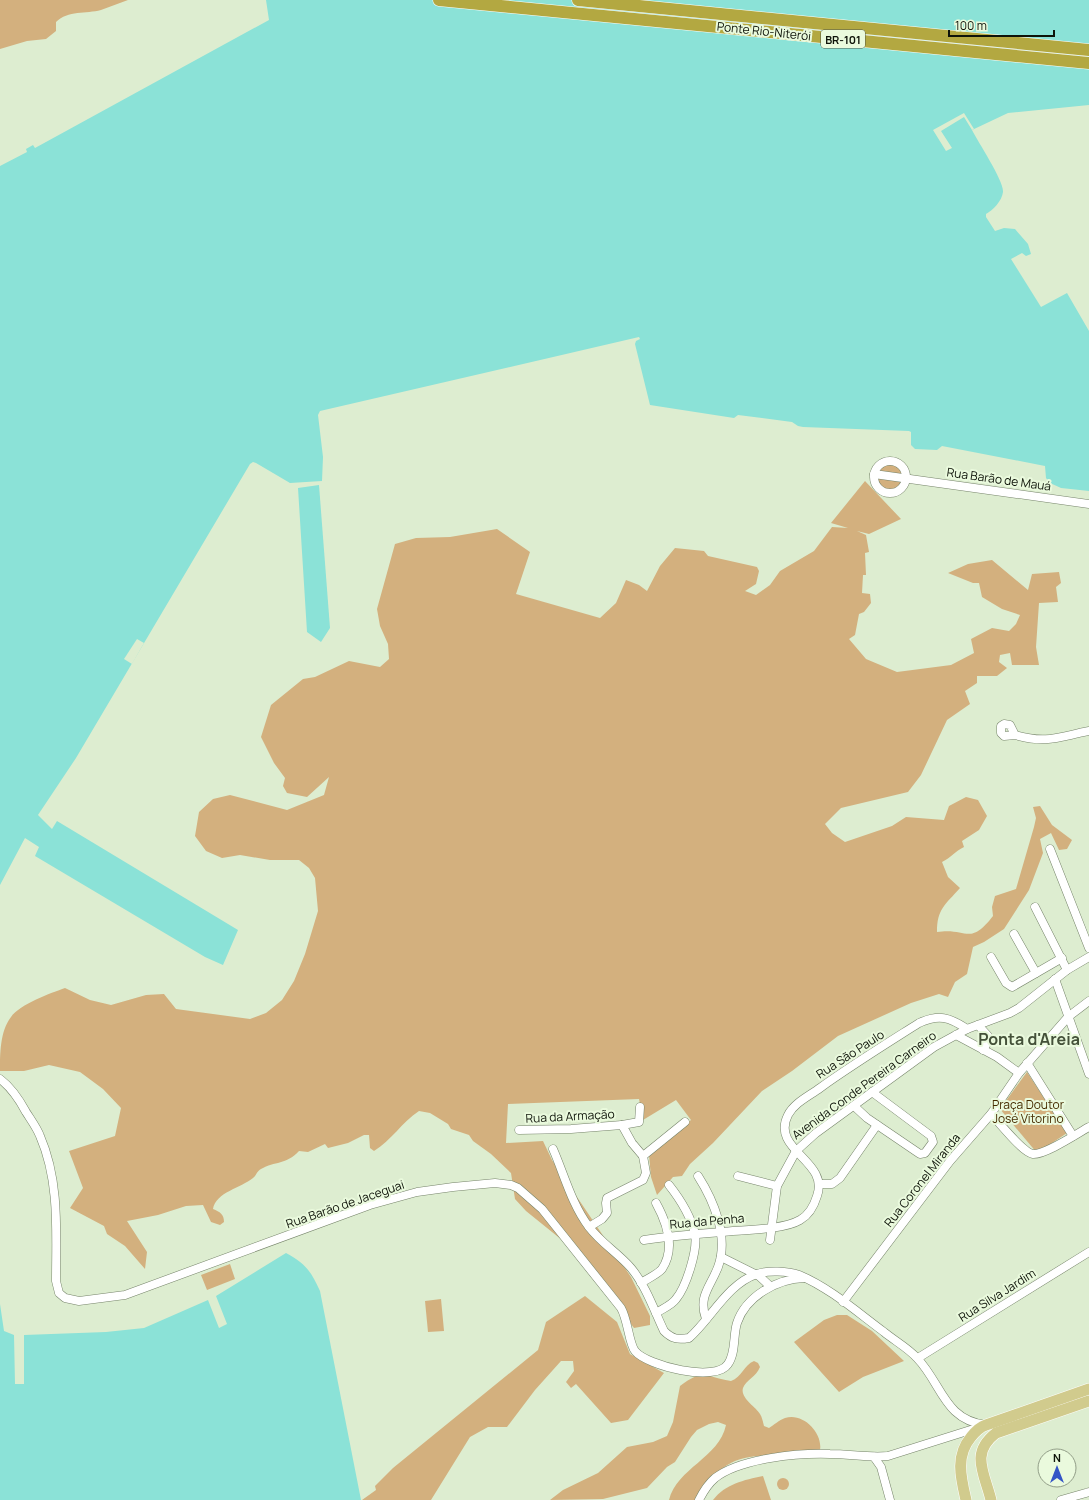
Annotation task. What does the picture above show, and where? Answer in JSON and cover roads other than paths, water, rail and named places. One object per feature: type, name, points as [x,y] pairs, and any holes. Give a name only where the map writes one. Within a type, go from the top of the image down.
[{"type":"highway","name":"Ponte Rio-Niterói","points":[[439,0],[1089,63]]},
{"type":"highway","name":"Ponte Rio-Niterói","points":[[578,0],[1089,50]]},
{"type":"main road","points":[[966,1500],[960,1470],[960,1458],[970,1439],[984,1426],[1089,1389]]},
{"type":"main road","points":[[991,1500],[981,1459],[981,1451],[984,1444],[996,1433],[1089,1401]]},
{"type":"street","points":[[889,461],[899,464],[903,468],[906,478],[902,487],[893,492],[888,492],[883,491],[876,484],[874,474],[879,465],[889,461]]},
{"type":"street","name":"Rua Barão de Mauá","points":[[874,474],[1089,504]]},
{"type":"street","points":[[1018,736],[1039,740],[1089,731]]},
{"type":"street","points":[[1050,849],[1089,948]]},
{"type":"street","points":[[1035,907],[1067,970]]},
{"type":"street","points":[[1014,934],[1036,973]]},
{"type":"street","name":"Avenida Conde Pereira Carneiro","points":[[770,1240],[777,1186],[796,1151],[816,1133],[934,1048],[967,1029],[978,1026],[1019,1008],[1067,970],[1089,956]]},
{"type":"street","points":[[992,957],[1010,986],[1016,986],[1062,958]]},
{"type":"street","points":[[1055,979],[1089,1074]]},
{"type":"street","name":"Rua Coronel Miranda","points":[[843,1302],[950,1161],[991,1114],[1027,1063],[1068,1017],[1089,1001]]},
{"type":"street","name":"Rua São Paulo","points":[[820,1184],[812,1168],[786,1139],[784,1131],[788,1115],[796,1105],[849,1068],[919,1023],[931,1018],[942,1017],[951,1019],[967,1029]]},
{"type":"street","points":[[978,1026],[988,1036],[989,1040],[983,1050]]},
{"type":"street","points":[[956,1035],[1020,1073]]},
{"type":"street","points":[[1027,1063],[1073,1136]]},
{"type":"street","name":"Rua Barão de Jaceguai","points":[[0,1079],[11,1088],[22,1104],[40,1136],[47,1155],[56,1198],[56,1281],[59,1293],[65,1298],[78,1301],[125,1295],[370,1205],[417,1192],[488,1183],[511,1185],[518,1188],[542,1209],[621,1308],[626,1317],[632,1348],[636,1352],[650,1360],[686,1371],[713,1373],[720,1371],[728,1364],[731,1358],[737,1322],[742,1312],[770,1286],[788,1279],[804,1278]]},
{"type":"street","points":[[854,1106],[877,1125],[920,1154],[925,1153],[933,1142],[931,1136],[872,1092]]},
{"type":"street","name":"Rua da Armação","points":[[519,1130],[571,1129],[622,1125],[639,1122],[640,1107]]},
{"type":"street","points":[[991,1114],[1020,1145],[1034,1154],[1047,1150],[1089,1127]]},
{"type":"street","points":[[642,1156],[685,1122]]},
{"type":"street","name":"Rua da Armação","points":[[589,1227],[606,1216],[606,1204],[608,1198],[643,1180],[646,1173],[642,1156],[632,1143],[622,1125]]},
{"type":"street","points":[[820,1184],[832,1184],[840,1178],[877,1125]]},
{"type":"street","points":[[553,1149],[581,1214],[589,1227],[602,1243],[630,1268],[641,1282],[664,1331],[675,1339],[689,1338],[735,1289],[756,1274],[784,1272],[804,1278],[826,1290],[918,1358],[958,1415],[967,1421],[984,1426]]},
{"type":"street","points":[[698,1176],[712,1198],[720,1232],[720,1257],[702,1304],[706,1319]]},
{"type":"street","points":[[738,1176],[777,1186]]},
{"type":"street","name":"Rua da Penha","points":[[644,1240],[669,1236],[695,1235],[772,1227],[799,1221],[807,1215],[815,1204],[820,1184]]},
{"type":"street","points":[[656,1312],[676,1300],[687,1278],[694,1253],[695,1235],[682,1202],[670,1185]]},
{"type":"street","points":[[641,1282],[661,1270],[669,1254],[669,1236],[663,1216],[656,1204]]},
{"type":"street","name":"Rua Silva Jardim","points":[[918,1358],[1089,1252]]},
{"type":"street","points":[[720,1257],[756,1274],[770,1286]]},
{"type":"street","points":[[699,1500],[716,1478],[729,1470],[746,1464],[776,1458],[819,1454],[874,1457],[898,1454],[984,1426]]},
{"type":"street","points":[[874,1457],[881,1467],[890,1500]]},
{"type":"street","points":[[1061,1500],[1089,1492]]},
{"type":"water","points":[[266,0],[1089,0],[1089,105],[1008,113],[972,130],[999,179],[1003,192],[999,202],[986,214],[986,217],[995,231],[1004,228],[1015,229],[1028,244],[1031,254],[1026,256],[1022,253],[1011,259],[1041,307],[1067,293],[1089,331],[1089,491],[1061,488],[1050,483],[1046,478],[1045,466],[942,446],[937,450],[915,449],[911,445],[911,432],[909,431],[803,427],[792,422],[738,415],[734,418],[650,405],[635,344],[636,341],[640,339],[639,337],[320,411],[318,415],[323,457],[322,481],[290,483],[256,463],[253,462],[250,464],[76,758],[38,815],[52,829],[57,821],[238,930],[223,965],[205,957],[35,856],[39,847],[25,838],[0,885],[0,166],[27,152],[26,149],[33,145],[35,148],[269,20]]},
{"type":"water","points":[[319,485],[330,628],[321,642],[307,632],[298,488]]},
{"type":"water","points":[[286,1253],[298,1260],[307,1268],[320,1291],[361,1500],[0,1500],[0,1304],[4,1331],[14,1335],[15,1384],[24,1384],[24,1335],[106,1332],[144,1328],[208,1300],[219,1328],[227,1324],[216,1296]]},
{"type":"district","name":"Ponta d'Areia","points":[[1029,1039]]},
{"type":"park label","name":"Praça Doutor José Vitorino","points":[[1028,1111]]}]
